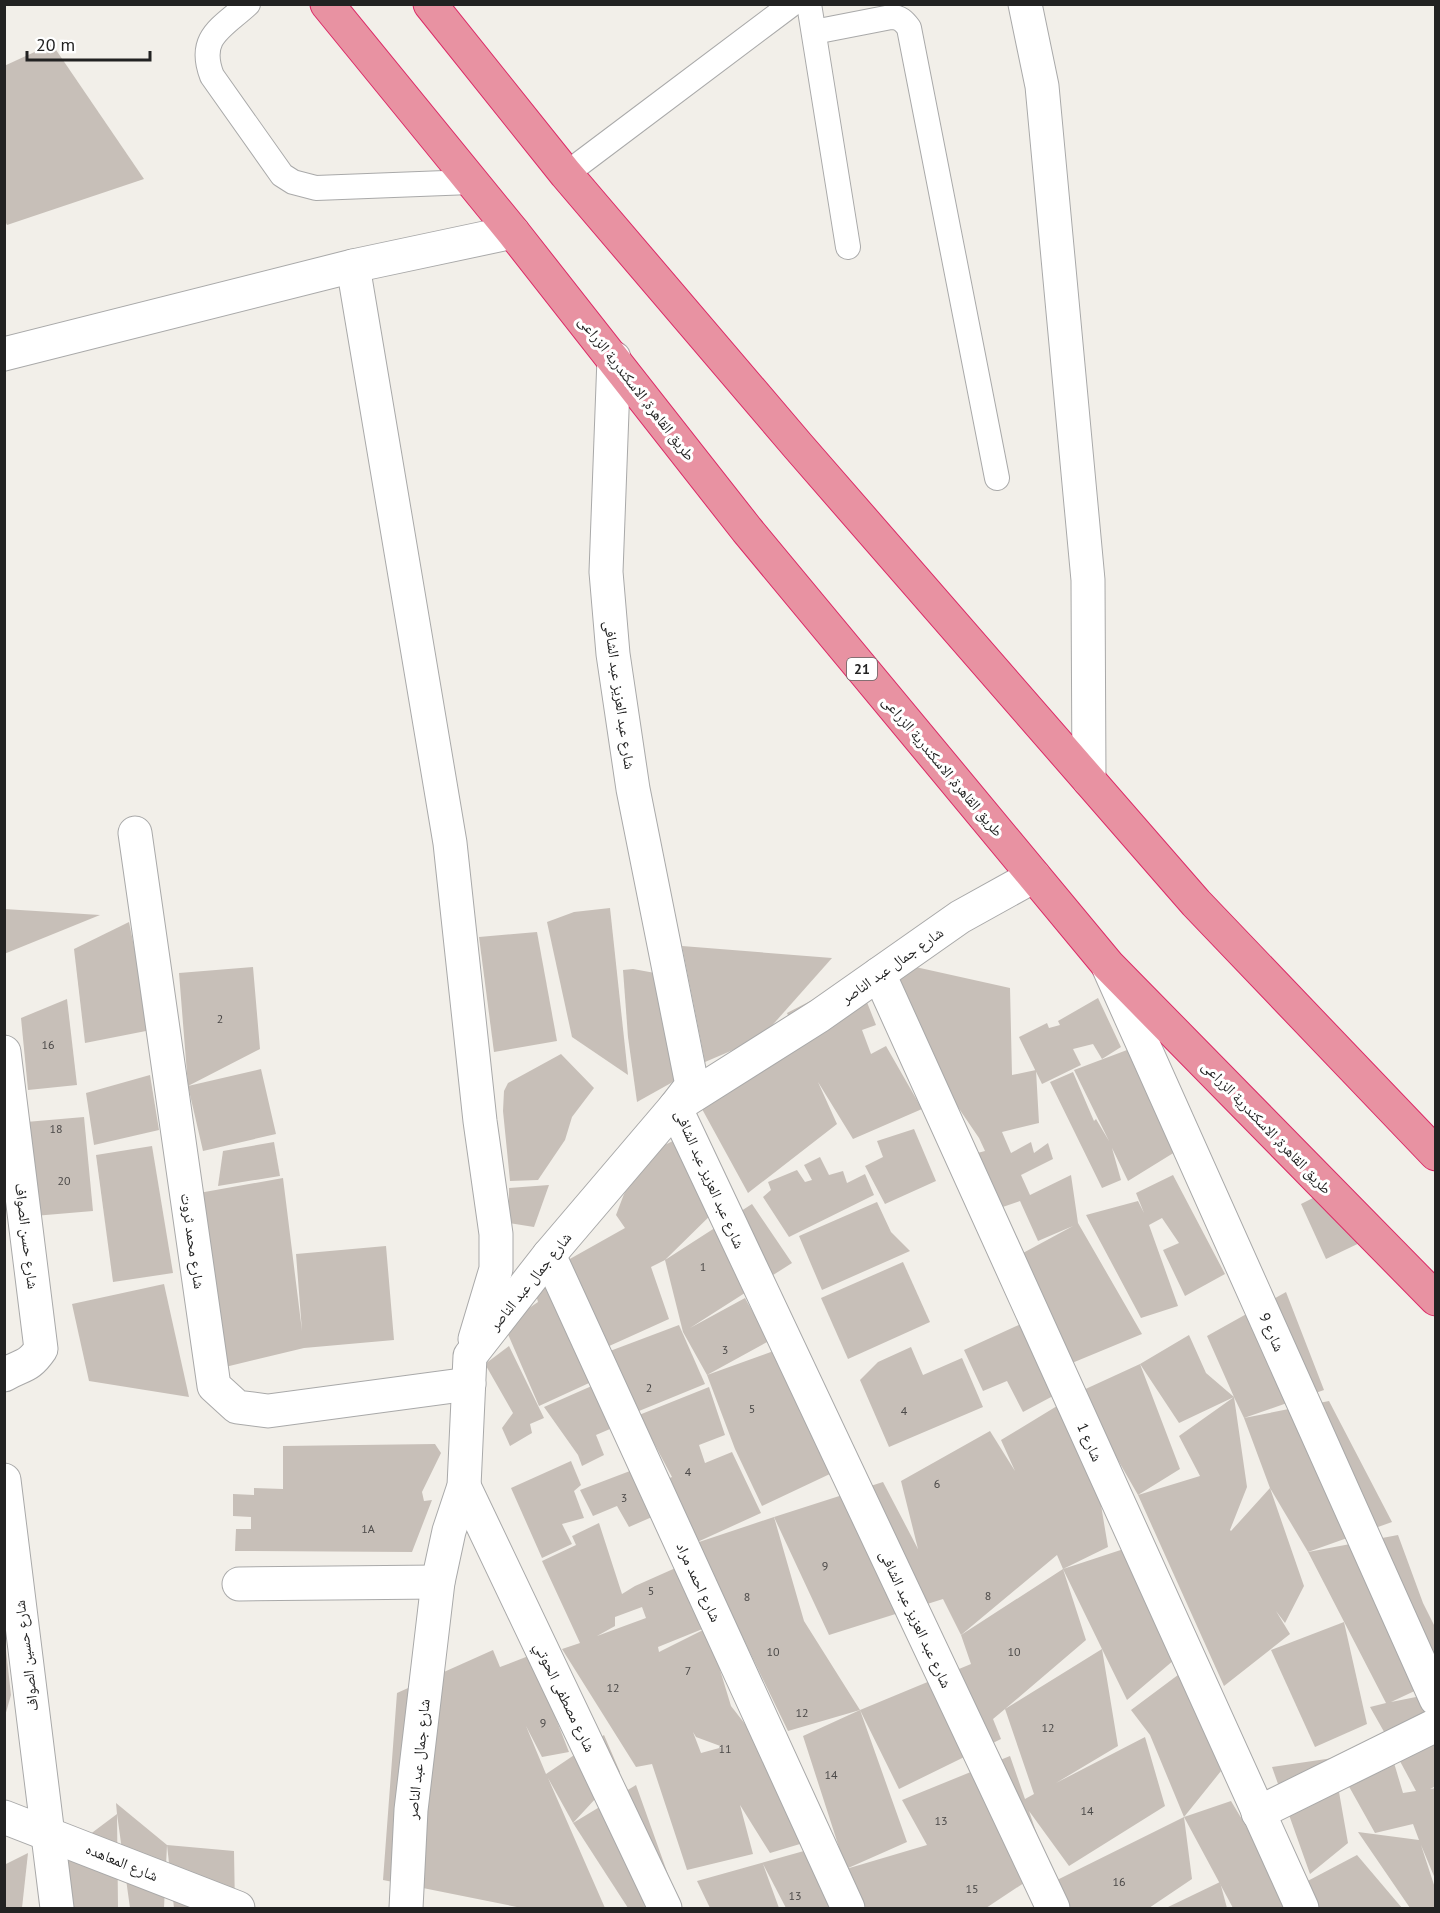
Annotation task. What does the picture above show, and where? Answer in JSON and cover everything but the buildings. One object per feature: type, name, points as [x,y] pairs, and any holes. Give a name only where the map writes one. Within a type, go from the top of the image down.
[{"type":"highway","name":"طريق القاهرة, الاسكندرية الزراعى","points":[[327,4],[614,358],[747,530],[1107,965],[1436,1299]]},
{"type":"highway","points":[[430,4],[566,174],[798,446],[1089,780],[1203,910],[1436,1154]]},
{"type":"street","points":[[1025,4],[1042,86],[1088,580],[1089,780]]},
{"type":"street","points":[[4,354],[353,266],[513,232]]},
{"type":"street","points":[[353,266],[450,843],[480,1121],[496,1234],[496,1269],[470,1370]]},
{"type":"street","name":"شارع عبد العزيز عبد الشافى","points":[[614,358],[606,572],[611,631],[633,789],[692,1085],[675,1107],[1053,1908]]},
{"type":"street","name":"شارع محمد ثروت","points":[[135,833],[214,1386],[237,1407],[268,1411],[470,1370]]},
{"type":"street","name":"شارع جمال عبد الناصر","points":[[406,1908],[411,1810],[438,1582],[449,1531],[464,1486],[470,1370],[549,1255],[675,1107],[819,1016],[960,917],[1034,876]]},
{"type":"street","name":"شارع 9","points":[[1107,965],[1436,1699]]},
{"type":"street","name":"شارع 1","points":[[879,974],[1302,1908]]},
{"type":"street","name":"شارع حسن الصواف","points":[[4,1052],[41,1349],[24,1367],[4,1375]]},
{"type":"street","name":"شارع احمد مراد","points":[[549,1255],[848,1908]]},
{"type":"street","name":"شارع حسين الصواف","points":[[4,1480],[57,1908]]},
{"type":"street","name":"شارع مصطفى الحوتي","points":[[464,1486],[665,1908]]},
{"type":"street","points":[[239,1584],[438,1582]]},
{"type":"street","points":[[1258,1813],[1436,1725]]},
{"type":"street","name":"شارع المعاهده","points":[[4,1817],[238,1908]]},
{"type":"lane","points":[[248,4],[211,38],[206,50],[207,63],[212,76],[282,175],[293,182],[316,188],[471,182]]},
{"type":"lane","points":[[566,174],[792,4]]},
{"type":"lane","points":[[809,4],[849,247]]},
{"type":"lane","points":[[814,32],[891,17],[904,20],[909,28],[997,478]]}]
